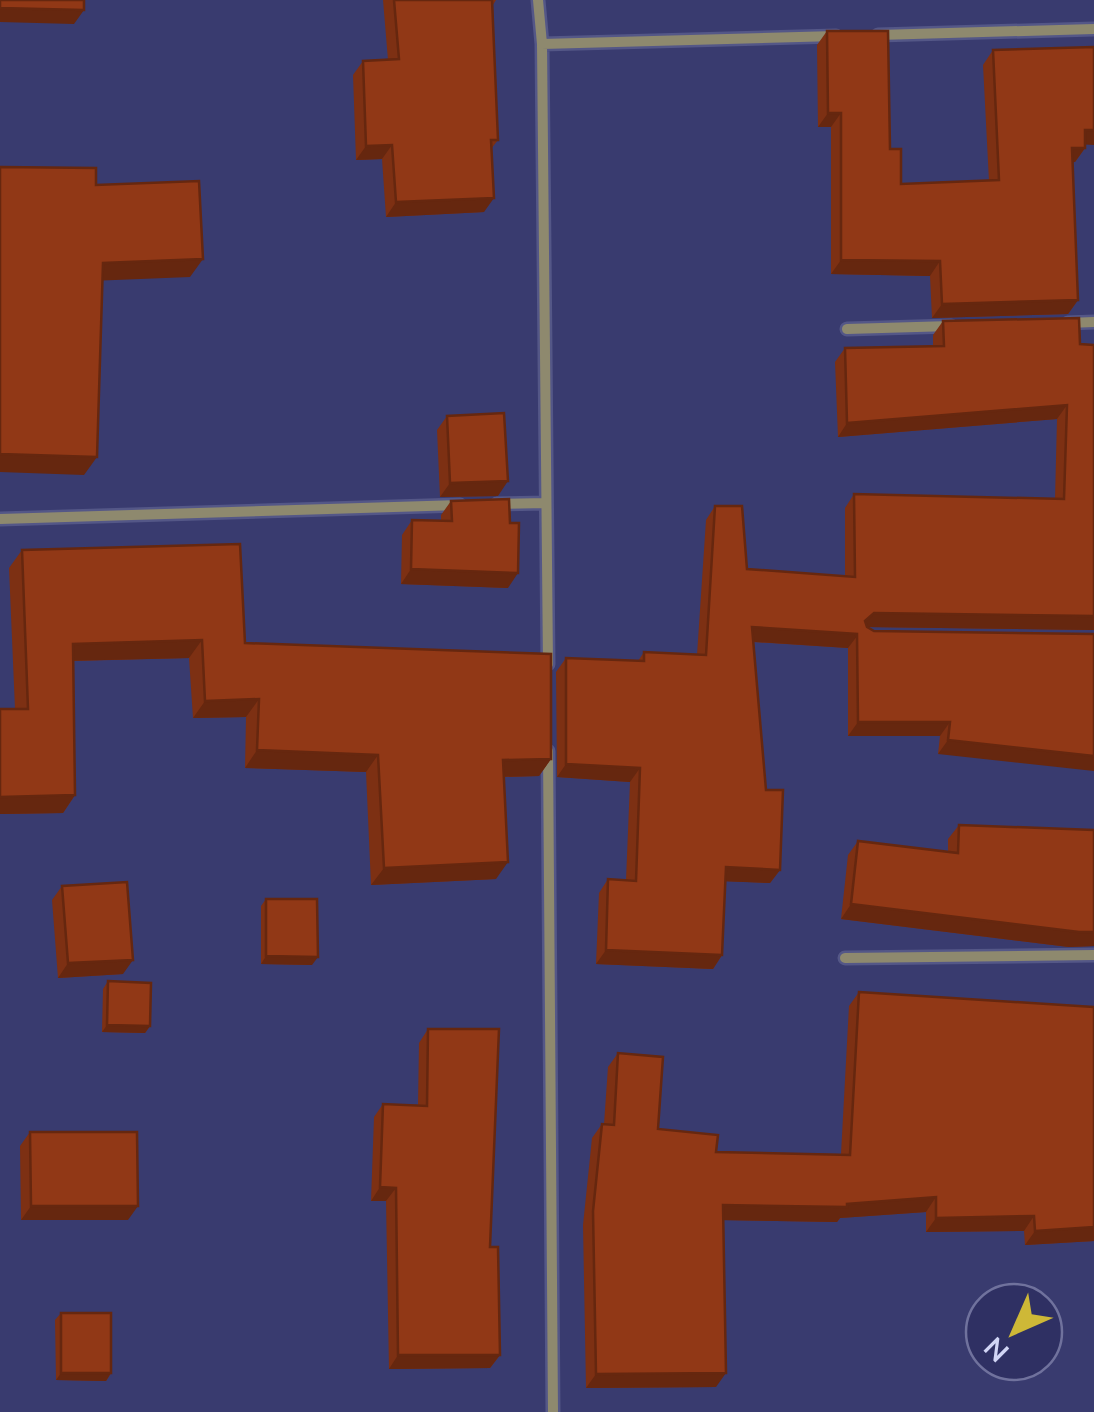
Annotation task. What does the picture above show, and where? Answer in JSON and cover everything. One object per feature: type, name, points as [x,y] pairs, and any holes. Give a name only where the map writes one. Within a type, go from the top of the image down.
[{"type":"street","points":[[538,0],[542,44],[548,680]]},
{"type":"street","points":[[542,44],[1094,29]]},
{"type":"street","points":[[1056,323],[1094,322]]},
{"type":"street","points":[[847,329],[961,326]]},
{"type":"street","points":[[488,504],[546,503]]},
{"type":"street","points":[[0,519],[468,505]]},
{"type":"street","points":[[548,740],[553,1412]]},
{"type":"street","points":[[845,958],[1094,955]]},
{"type":"building","points":[[0,0],[84,0],[84,10],[0,8]]},
{"type":"building","points":[[394,0],[492,0],[498,140],[491,140],[494,198],[396,202],[392,145],[366,146],[363,61],[399,59]]},
{"type":"building","points":[[827,31],[888,31],[890,149],[901,149],[901,184],[999,180],[993,50],[1094,47],[1094,130],[1085,130],[1085,148],[1072,148],[1078,300],[942,304],[940,261],[841,260],[841,113],[828,113]]},
{"type":"building","points":[[0,167],[96,168],[96,185],[199,181],[203,259],[103,263],[97,457],[0,454]]},
{"type":"building","points":[[1079,318],[1080,344],[1094,345],[1094,616],[874,613],[865,621],[874,631],[1094,634],[1094,756],[948,740],[950,722],[858,722],[857,634],[752,627],[766,790],[783,790],[780,870],[726,867],[722,955],[606,950],[608,879],[636,881],[640,768],[566,764],[566,658],[644,661],[644,652],[706,655],[715,506],[742,506],[747,569],[855,577],[854,494],[1064,499],[1067,405],[847,423],[845,348],[944,346],[943,321]]},
{"type":"building","points":[[504,413],[508,481],[450,483],[447,416]]},
{"type":"building","points":[[509,499],[510,523],[519,523],[518,573],[411,569],[412,520],[452,521],[451,501]]},
{"type":"building","points":[[240,544],[245,643],[551,654],[551,759],[503,760],[508,862],[384,868],[378,755],[257,750],[259,699],[205,701],[202,640],[73,644],[75,795],[0,797],[0,709],[28,709],[22,550]]},
{"type":"building","points":[[959,825],[1094,830],[1094,932],[851,904],[858,841],[958,853]]},
{"type":"building","points":[[127,882],[133,960],[68,963],[62,886]]},
{"type":"building","points":[[266,899],[317,899],[318,957],[266,956]]},
{"type":"building","points":[[108,981],[151,983],[150,1026],[107,1025]]},
{"type":"building","points":[[859,992],[1094,1007],[1094,1227],[1035,1231],[1034,1216],[936,1218],[936,1197],[847,1207],[723,1205],[726,1373],[596,1374],[593,1211],[602,1124],[614,1125],[618,1053],[663,1057],[658,1129],[718,1135],[716,1152],[850,1155]]},
{"type":"building","points":[[428,1029],[499,1029],[490,1247],[498,1247],[500,1355],[398,1355],[396,1188],[380,1187],[383,1104],[427,1106]]},
{"type":"building","points":[[30,1132],[137,1132],[138,1206],[31,1206]]},
{"type":"building","points":[[61,1313],[111,1313],[111,1373],[61,1373]]}]
